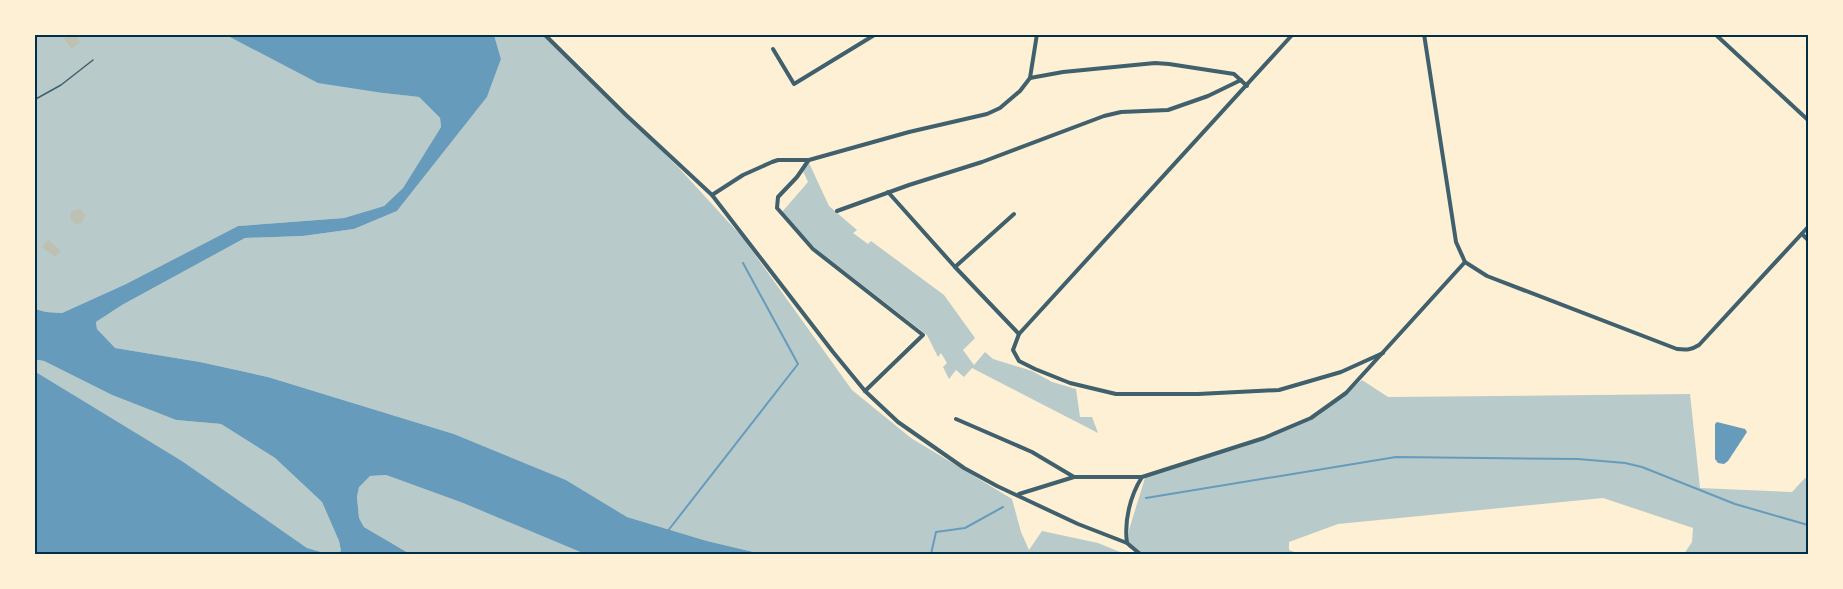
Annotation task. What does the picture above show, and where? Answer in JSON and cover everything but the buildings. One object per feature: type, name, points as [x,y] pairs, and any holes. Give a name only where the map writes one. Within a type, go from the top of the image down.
[{"type":"street","points":[[544,34],[712,195],[865,391],[898,422],[997,486],[1078,524],[1126,543],[1140,555]]},
{"type":"street","points":[[773,49],[794,84],[876,34]]},
{"type":"street","points":[[712,195],[743,175],[778,160],[808,160],[909,132],[987,114],[1000,108],[1010,101],[1030,78],[1037,34]]},
{"type":"street","points":[[1424,34],[1456,242],[1465,262],[1487,276],[1677,349],[1687,350],[1699,345],[1809,227]]},
{"type":"street","points":[[1715,34],[1809,120]]},
{"type":"street","points":[[1292,35],[1019,334],[1013,350],[1019,361],[1070,383],[1116,394],[1198,394],[1279,390],[1341,372],[1383,353]]},
{"type":"street","points":[[1030,78],[1063,72],[1155,63],[1234,74],[1246,86]]},
{"type":"street","points":[[837,211],[982,162],[1104,116],[1121,111],[1168,110],[1208,96],[1241,80]]},
{"type":"street","points":[[808,160],[797,177],[778,197],[777,208],[813,249],[923,335],[865,391]]},
{"type":"street","points":[[888,192],[1019,334]]},
{"type":"street","points":[[955,267],[1014,214]]},
{"type":"street","points":[[1802,234],[1809,240]]},
{"type":"street","points":[[1018,494],[1074,477],[1142,477],[1264,438],[1311,418],[1346,393],[1465,262]]},
{"type":"street","points":[[956,419],[1032,452],[1074,477]]},
{"type":"street","points":[[1126,543],[1125,529],[1132,498],[1142,477]]},
{"type":"lane","points":[[34,100],[69,80],[93,60]]},
{"type":"shaded area","points":[[34,35],[226,35],[277,61],[383,93],[419,97],[440,118],[441,127],[403,188],[384,206],[344,218],[238,226],[126,284],[62,313],[46,312],[34,309]]},
{"type":"shaded area","points":[[494,35],[545,35],[678,167],[743,238],[852,390],[911,438],[1012,499],[1021,532],[1029,550],[1042,531],[1098,543],[1125,554],[762,554],[707,541],[627,517],[566,480],[454,434],[268,377],[200,362],[114,348],[97,329],[96,322],[122,305],[245,238],[303,236],[354,229],[397,211],[487,97],[501,59]]},
{"type":"shaded area","points":[[809,163],[829,206],[857,230],[853,233],[868,244],[871,241],[944,295],[975,338],[963,350],[974,365],[985,352],[993,359],[1032,371],[1052,382],[1076,389],[1080,417],[1092,417],[1098,433],[972,368],[964,377],[956,370],[949,379],[943,367],[947,363],[941,353],[938,357],[927,335],[815,248],[782,212],[808,182],[803,171]]},
{"type":"shaded area","points":[[44,361],[112,395],[176,420],[221,424],[275,458],[322,502],[341,551],[329,555],[307,548],[182,461],[36,373],[34,362]]},
{"type":"shaded area","points":[[1362,380],[1388,397],[1690,394],[1700,488],[1792,492],[1805,478],[1808,480],[1808,554],[1684,554],[1692,542],[1693,528],[1603,498],[1338,524],[1289,542],[1289,550],[1300,554],[1141,554],[1128,547],[1129,530],[1145,478],[1161,469],[1240,448],[1318,416]]},
{"type":"shaded area","points":[[386,475],[463,503],[585,554],[410,554],[364,527],[359,518],[357,497],[359,486],[370,476]]},
{"type":"water","points":[[226,35],[494,35],[501,59],[487,97],[397,211],[354,229],[303,236],[245,238],[122,305],[96,322],[97,329],[115,348],[200,362],[268,377],[454,434],[566,480],[627,517],[707,541],[762,554],[585,554],[463,503],[386,475],[370,476],[359,487],[357,497],[359,518],[364,527],[410,554],[336,554],[341,551],[339,541],[322,502],[275,458],[221,424],[176,420],[112,395],[44,361],[35,362],[35,309],[62,313],[126,284],[238,226],[344,218],[384,206],[403,188],[441,127],[440,118],[419,97],[318,83]]},
{"type":"water","points":[[34,371],[182,461],[307,548],[327,554],[35,554]]},
{"type":"water","points":[[1717,422],[1745,429],[1747,432],[1724,464],[1718,463],[1715,459],[1715,424]]},
{"type":"waterway","points":[[667,532],[798,364],[743,263]]},
{"type":"waterway","points":[[1146,498],[1396,457],[1578,459],[1625,463],[1642,467],[1735,504],[1808,525]]},
{"type":"waterway","points":[[931,554],[936,532],[965,528],[1003,507]]}]
